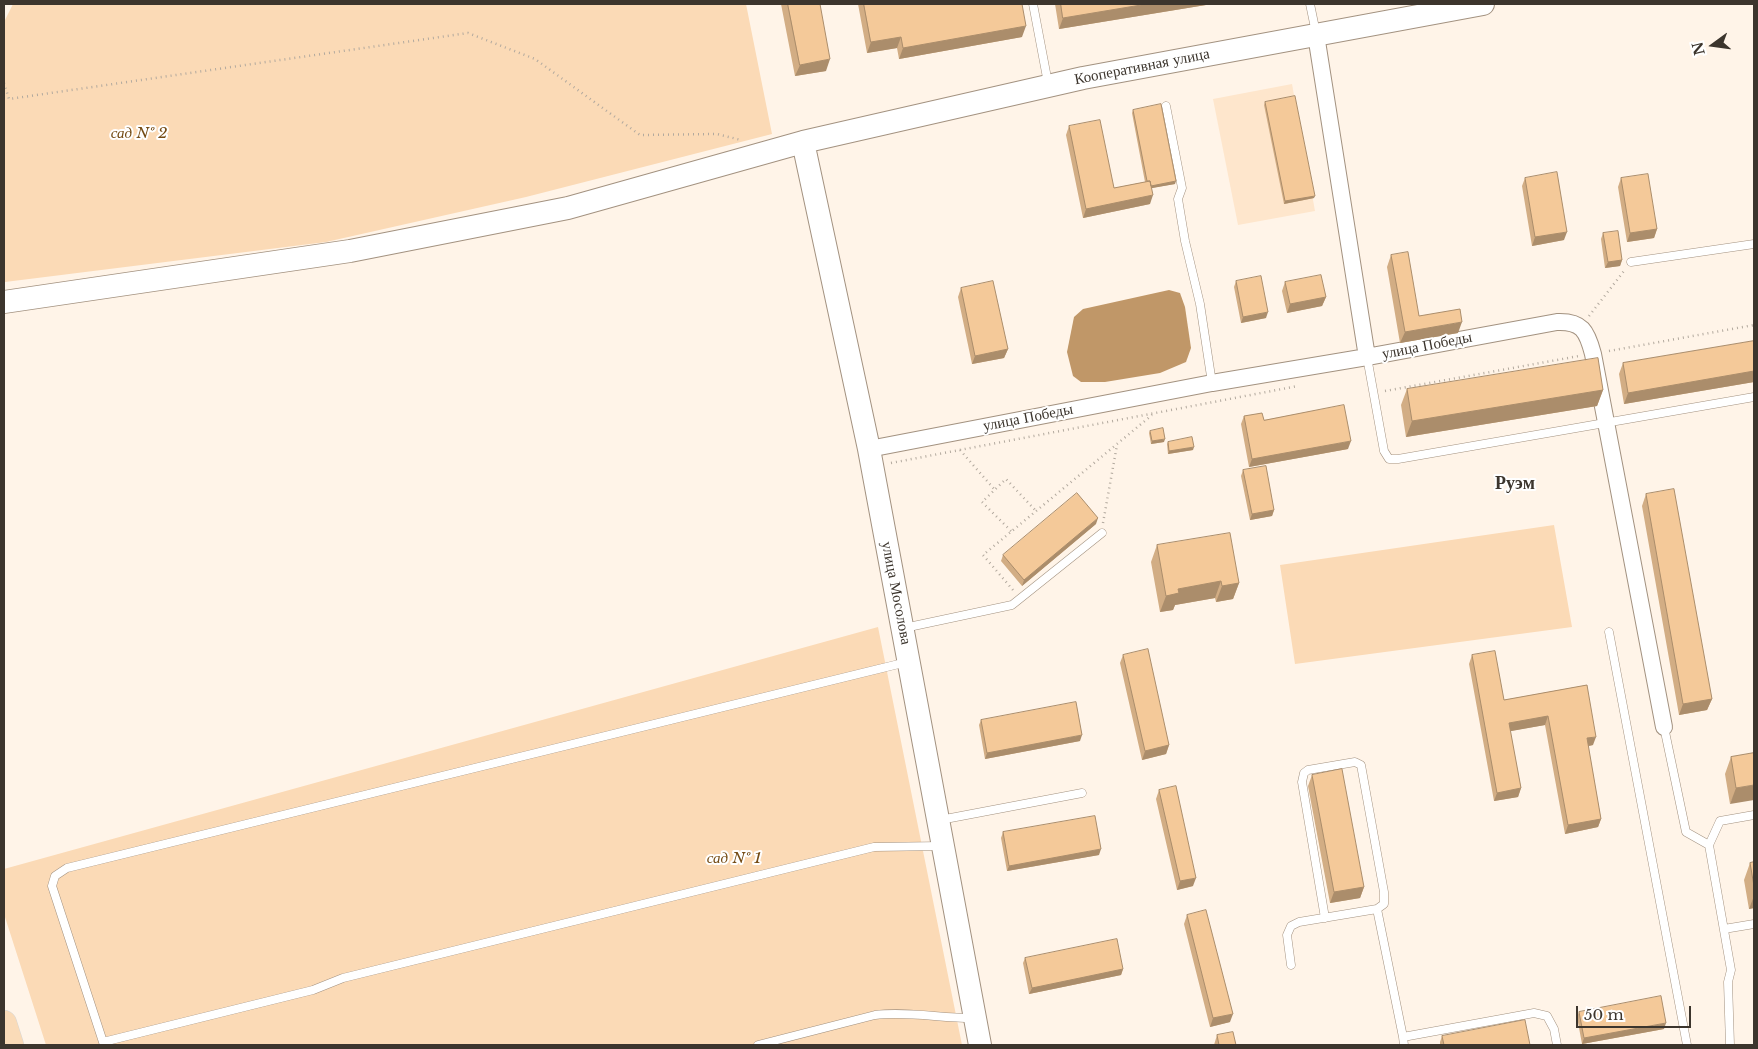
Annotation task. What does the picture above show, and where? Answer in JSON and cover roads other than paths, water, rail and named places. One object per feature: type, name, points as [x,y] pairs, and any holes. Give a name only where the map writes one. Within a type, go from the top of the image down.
[{"type":"main road","points":[[4,1023],[11,1045]]},
{"type":"street","name":"Кооперативная улица","points":[[4,302],[350,251],[568,208],[804,142],[1083,78],[1483,4]]},
{"type":"street","points":[[1316,35],[1367,357]]},
{"type":"street","name":"улица Мосолова","points":[[804,142],[871,458],[980,1045]]},
{"type":"street","name":"улица Победы","points":[[871,458],[1212,383],[1571,321],[1581,327],[1589,339],[1606,423]]},
{"type":"street","points":[[1606,423],[1664,727]]},
{"type":"lane","points":[[1033,4],[1049,86]]},
{"type":"lane","points":[[1310,4],[1316,35]]},
{"type":"lane","points":[[1166,106],[1182,188],[1178,199],[1185,241],[1200,304],[1212,383]]},
{"type":"lane","points":[[1631,262],[1754,244]]},
{"type":"lane","points":[[1367,357],[1384,451],[1389,458],[1398,459],[1754,397]]},
{"type":"lane","points":[[903,629],[1012,605],[1102,533]]},
{"type":"lane","points":[[1609,632],[1687,1045]]},
{"type":"lane","points":[[909,661],[67,868],[55,876],[52,886],[103,1044],[313,990],[343,978],[874,847],[943,846]]},
{"type":"lane","points":[[1664,727],[1686,832],[1708,845]]},
{"type":"lane","points":[[1291,964],[1287,934],[1291,926],[1299,922],[1326,918],[1377,909],[1384,904],[1384,892],[1362,765],[1355,762],[1308,770],[1304,773],[1302,782],[1326,918]]},
{"type":"lane","points":[[938,820],[1082,793]]},
{"type":"lane","points":[[1730,1045],[1728,982],[1731,970],[1708,845],[1720,821],[1754,815]]},
{"type":"lane","points":[[1377,909],[1404,1045]]},
{"type":"lane","points":[[1724,929],[1754,924]]},
{"type":"lane","points":[[758,1045],[875,1015],[892,1013],[943,1018],[975,1018]]},
{"type":"lane","points":[[1403,1037],[1534,1013],[1547,1016],[1554,1029],[1557,1045]]},
{"type":"district","name":"Руэм","points":[[1515,484]]},
{"type":"park label","name":"сад № 2","points":[[139,134]]},
{"type":"park label","name":"сад № 1","points":[[734,859]]}]
